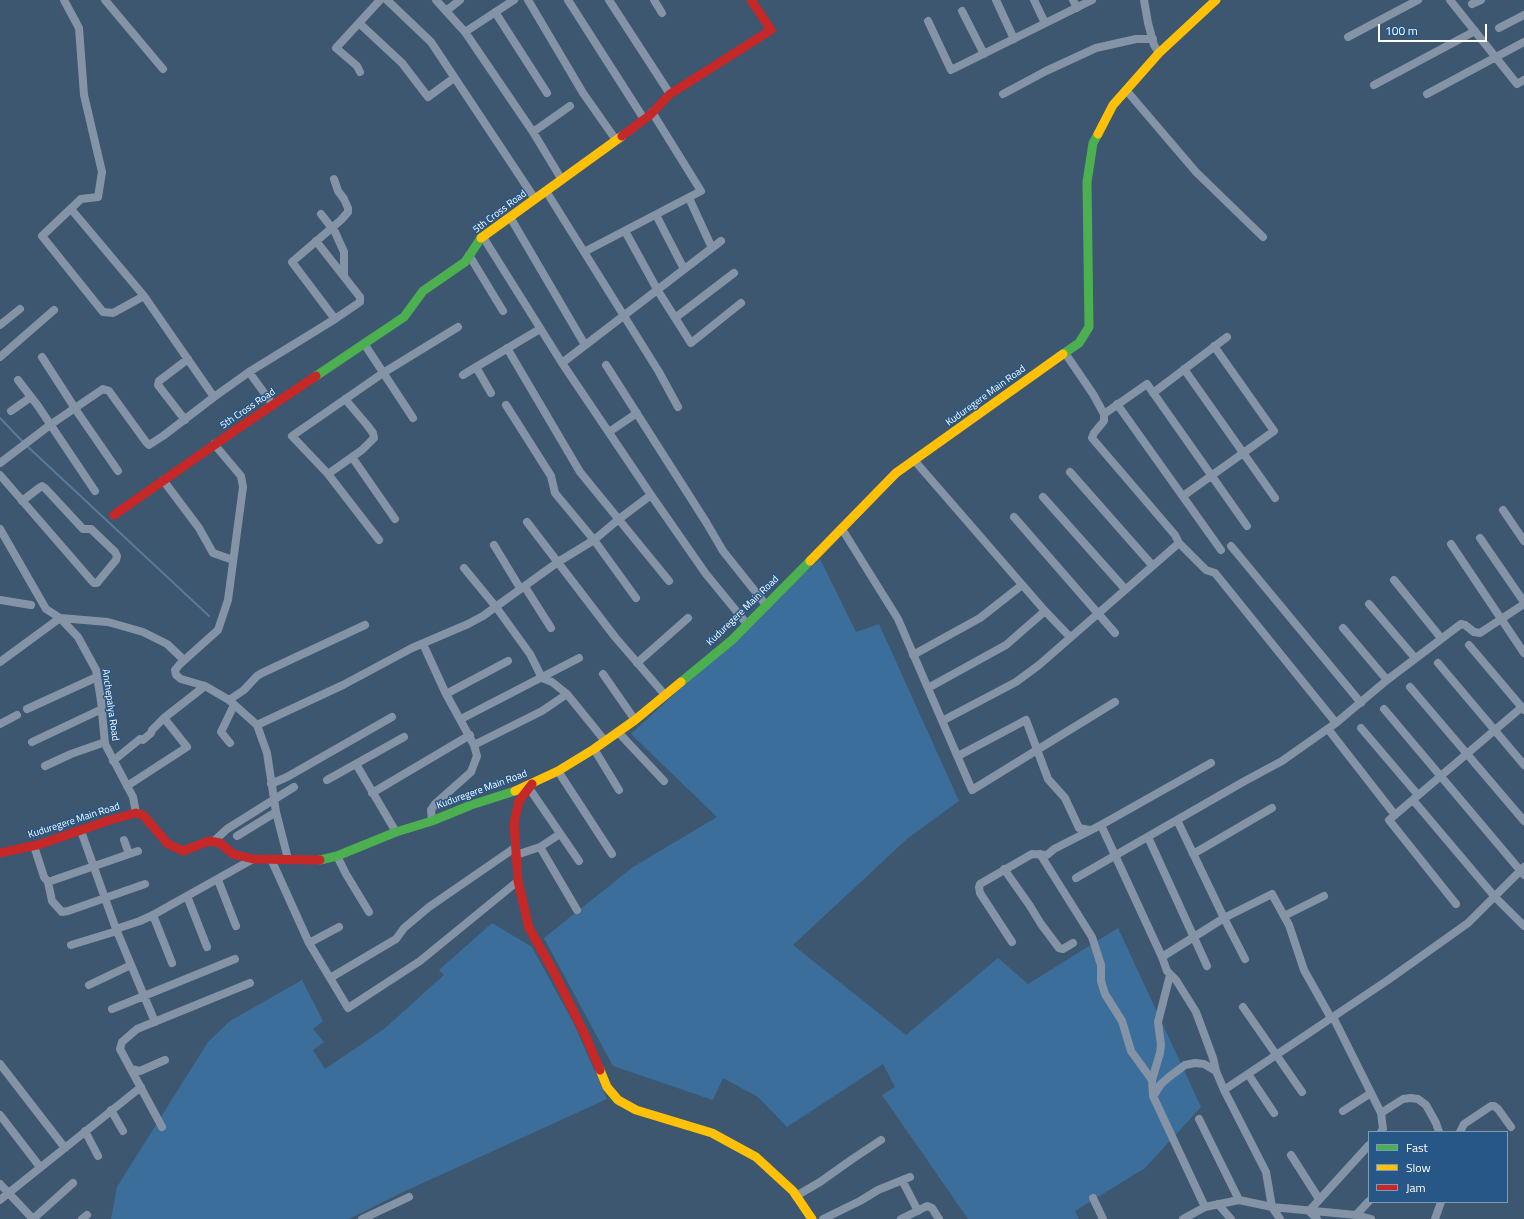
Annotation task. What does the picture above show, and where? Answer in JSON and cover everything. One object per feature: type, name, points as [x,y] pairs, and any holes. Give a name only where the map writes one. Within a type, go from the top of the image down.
[{"type":"street","points":[[64,0],[79,28],[84,96],[102,172],[98,197],[81,200],[42,236],[103,312],[113,313],[144,296]]},
{"type":"street","points":[[105,0],[163,69]]},
{"type":"street","points":[[360,72],[357,66],[336,48],[380,0]]},
{"type":"street","points":[[387,0],[431,42],[535,199]]},
{"type":"street","points":[[436,0],[465,32],[533,132],[562,180]]},
{"type":"street","points":[[446,11],[460,0]]},
{"type":"street","points":[[465,32],[514,0]]},
{"type":"street","points":[[528,0],[583,93],[616,140]]},
{"type":"street","points":[[568,0],[644,119]]},
{"type":"street","points":[[609,0],[670,94]]},
{"type":"street","points":[[654,0],[662,13]]},
{"type":"street","name":"5th Cross Road","points":[[114,514],[214,444],[404,317],[423,291],[465,262],[483,238],[644,119],[670,94],[771,30],[751,0]]},
{"type":"street","points":[[996,0],[1014,39]]},
{"type":"street","points":[[1034,0],[1045,24]]},
{"type":"street","points":[[928,21],[952,70],[1045,24],[1075,4],[1092,0]]},
{"type":"street","points":[[1144,0],[1152,39],[1159,53]]},
{"type":"street","name":"Kuduregere Main Road","points":[[0,853],[34,846],[136,813],[143,815],[168,844],[183,851],[209,841],[220,843],[233,854],[253,859],[320,860],[337,856],[396,832],[530,786],[594,749],[635,720],[732,640],[896,473],[1079,343],[1085,335],[1088,327],[1087,182],[1092,143],[1113,105],[1126,90],[1159,53],[1216,0]]},
{"type":"street","points":[[1348,37],[1418,0]]},
{"type":"street","points":[[1450,0],[1517,84],[1524,80]]},
{"type":"street","points":[[1472,4],[1482,0]]},
{"type":"street","points":[[962,11],[984,54]]},
{"type":"street","points":[[495,12],[547,93]]},
{"type":"street","points":[[1499,28],[1524,15]]},
{"type":"street","points":[[359,23],[402,63],[428,97],[454,78]]},
{"type":"street","points":[[1374,85],[1475,31]]},
{"type":"street","points":[[1003,94],[1046,71],[1096,48],[1136,39],[1152,39]]},
{"type":"street","points":[[1427,94],[1524,42]]},
{"type":"street","points":[[1126,90],[1196,172],[1263,237]]},
{"type":"street","points":[[533,132],[570,106]]},
{"type":"street","points":[[584,252],[701,191],[652,112]]},
{"type":"street","points":[[334,179],[338,191],[348,208],[348,212],[341,220],[292,262],[335,319]]},
{"type":"street","points":[[546,191],[659,372],[678,407]]},
{"type":"street","points":[[689,198],[712,248]]},
{"type":"street","points":[[71,209],[144,296],[214,396]]},
{"type":"street","points":[[321,214],[335,232],[344,252],[344,275]]},
{"type":"street","points":[[656,215],[684,269]]},
{"type":"street","points":[[510,217],[585,345]]},
{"type":"street","points":[[625,231],[658,291],[691,343],[741,304]]},
{"type":"street","points":[[483,238],[562,363],[651,495],[706,574],[747,624]]},
{"type":"street","points":[[0,463],[50,425],[103,390],[109,390],[149,445],[185,420],[214,396],[249,372],[360,302],[359,294],[316,241]]},
{"type":"street","points":[[562,363],[623,315],[658,291],[721,241]]},
{"type":"street","points":[[469,255],[503,311]]},
{"type":"street","points":[[675,318],[734,273]]},
{"type":"street","points":[[0,325],[20,309]]},
{"type":"street","points":[[0,357],[54,310]]},
{"type":"street","points":[[379,540],[328,474],[292,436],[383,373],[458,327]]},
{"type":"street","points":[[463,375],[540,328]]},
{"type":"street","points":[[1153,393],[1227,337]]},
{"type":"street","points":[[364,345],[413,418]]},
{"type":"street","points":[[1183,496],[1274,431],[1214,346]]},
{"type":"street","points":[[507,348],[580,472],[669,581]]},
{"type":"street","points":[[1065,353],[1093,394],[1104,414],[1104,422],[1094,433],[1092,438],[1175,535],[1179,543],[1206,570],[1215,573],[1336,723]]},
{"type":"street","points":[[42,357],[118,471]]},
{"type":"street","points":[[185,420],[158,384],[159,381],[188,359]]},
{"type":"street","points":[[606,365],[723,551],[766,605]]},
{"type":"street","points":[[476,367],[491,393]]},
{"type":"street","points":[[1184,369],[1275,498]]},
{"type":"street","points":[[249,372],[273,405]]},
{"type":"street","points":[[18,380],[31,396],[95,491]]},
{"type":"street","points":[[1104,414],[1147,384],[1247,526]]},
{"type":"street","points":[[11,411],[31,396]]},
{"type":"street","points":[[328,474],[352,457],[374,438],[373,433],[367,424],[345,399]]},
{"type":"street","points":[[1117,404],[1221,550]]},
{"type":"street","points":[[506,405],[551,476],[555,493],[594,540],[636,598]]},
{"type":"street","points":[[609,432],[637,414]]},
{"type":"street","points":[[214,444],[241,476],[243,487],[228,600],[218,630],[175,670],[176,675],[180,679],[205,686],[232,702],[257,725],[267,753],[276,812],[288,859]]},
{"type":"street","points":[[352,457],[395,519]]},
{"type":"street","points":[[914,460],[1045,612],[1070,637]]},
{"type":"street","points":[[1070,472],[1152,565]]},
{"type":"street","points":[[0,475],[22,501],[91,580],[94,583],[97,583],[116,560],[117,556],[115,552],[91,529],[83,529],[42,486],[22,501]]},
{"type":"street","points":[[163,480],[199,528],[213,553],[233,560]]},
{"type":"street","points":[[257,725],[343,685],[396,656],[468,624],[496,607],[558,562],[594,540],[651,495]]},
{"type":"street","points":[[1043,497],[1125,589]]},
{"type":"street","points":[[1503,510],[1524,541]]},
{"type":"street","points":[[1014,518],[1115,633]]},
{"type":"street","points":[[527,522],[615,637],[665,696]]},
{"type":"street","name":"Anchepalya Road","points":[[0,529],[46,609],[60,618],[78,637],[96,670],[105,742],[113,761],[133,797],[136,813]]},
{"type":"street","points":[[842,529],[898,619],[972,790],[1115,702]]},
{"type":"street","points":[[1076,878],[1282,761],[1361,704],[1387,680],[1461,624],[1465,624],[1474,632],[1480,633],[1502,620],[1524,603],[1480,538]]},
{"type":"street","points":[[942,721],[1016,682],[1039,665],[1179,543]]},
{"type":"street","points":[[1451,544],[1524,653]]},
{"type":"street","points":[[494,545],[551,628]]},
{"type":"street","points":[[1231,546],[1361,704]]},
{"type":"street","points":[[464,568],[496,607],[530,654],[542,678],[552,682],[567,694],[605,741]]},
{"type":"street","points":[[1394,580],[1441,638]]},
{"type":"street","points":[[913,655],[980,618],[1022,585]]},
{"type":"street","points":[[0,600],[30,605]]},
{"type":"street","points":[[1369,604],[1415,658]]},
{"type":"street","points":[[928,688],[1006,645],[1045,612]]},
{"type":"street","points":[[0,662],[60,618],[108,622],[144,632],[167,644],[184,660]]},
{"type":"street","points":[[637,662],[688,618]]},
{"type":"street","points":[[230,743],[221,732],[232,702],[257,676],[365,625]]},
{"type":"street","points":[[1343,628],[1387,680]]},
{"type":"street","points":[[423,644],[446,694],[470,735],[477,756],[471,772],[435,804],[431,810],[432,820]]},
{"type":"street","points":[[1456,904],[1389,820],[1466,753],[1523,709],[1469,646]]},
{"type":"street","points":[[462,719],[579,658]]},
{"type":"street","points":[[446,694],[508,661]]},
{"type":"street","points":[[1438,663],[1524,765]]},
{"type":"street","points":[[603,674],[635,720]]},
{"type":"street","points":[[27,709],[97,676]]},
{"type":"street","points":[[113,761],[140,739],[143,740],[164,718],[205,686]]},
{"type":"street","points":[[1410,687],[1524,821]]},
{"type":"street","points":[[474,744],[542,711],[567,694]]},
{"type":"street","points":[[32,742],[102,709]]},
{"type":"street","points":[[1224,1090],[1332,1018],[1468,924],[1494,897],[1523,871],[1384,709]]},
{"type":"street","points":[[0,724],[17,714]]},
{"type":"street","points":[[127,786],[187,747],[164,718]]},
{"type":"street","points":[[271,784],[287,777],[392,718]]},
{"type":"street","points":[[958,756],[1026,720],[1048,780],[1065,798],[1079,828],[1090,830]]},
{"type":"street","points":[[1360,728],[1494,897],[1524,926]]},
{"type":"street","points":[[1328,729],[1395,815]]},
{"type":"street","points":[[618,732],[664,781]]},
{"type":"street","points":[[372,793],[470,735]]},
{"type":"street","points":[[327,780],[404,737]]},
{"type":"street","points":[[45,766],[71,754],[105,742]]},
{"type":"street","points":[[594,749],[619,790]]},
{"type":"street","points":[[1012,942],[979,890],[980,884],[1032,854],[1047,855],[1054,849],[1211,763]]},
{"type":"street","points":[[356,764],[396,832]]},
{"type":"street","points":[[558,771],[612,854]]},
{"type":"street","points":[[579,861],[530,786],[519,801],[514,823],[518,881],[529,928],[556,974],[586,1037],[607,1087],[618,1100],[636,1110],[712,1133],[756,1157],[796,1196],[812,1219]]},
{"type":"street","points":[[213,842],[227,830],[274,798],[294,787]]},
{"type":"street","points":[[1193,854],[1272,808]]},
{"type":"street","points":[[237,836],[276,812]]},
{"type":"street","points":[[1177,820],[1245,959]]},
{"type":"street","points":[[1101,824],[1162,957],[1167,972],[1176,980],[1196,1012],[1213,1058],[1216,1072],[1266,1172],[1272,1207],[1280,1219]]},
{"type":"street","points":[[81,830],[116,930],[155,1022]]},
{"type":"street","points":[[330,978],[396,939],[404,928],[429,907],[516,851],[540,847],[560,834]]},
{"type":"street","points":[[1148,837],[1207,966]]},
{"type":"street","points":[[124,840],[129,854]]},
{"type":"street","points":[[34,846],[44,877],[48,882],[52,901],[62,912],[145,884]]},
{"type":"street","points":[[540,847],[577,910]]},
{"type":"street","points":[[48,882],[138,851]]},
{"type":"street","points":[[1040,854],[1092,936],[1101,965],[1101,981],[1105,994],[1108,1001],[1119,1016],[1131,1051],[1152,1080]]},
{"type":"street","points":[[337,856],[369,912]]},
{"type":"street","points":[[71,945],[140,922],[218,880],[253,859]]},
{"type":"street","points":[[271,859],[310,943],[348,1008],[420,961],[518,881]]},
{"type":"street","points":[[1004,869],[1059,948],[1063,949],[1073,943]]},
{"type":"street","points":[[218,880],[236,926]]},
{"type":"street","points":[[1162,957],[1224,918],[1272,894],[1289,925],[1304,970],[1332,1018],[1381,1113],[1383,1129],[1382,1131]]},
{"type":"street","points":[[187,896],[207,947]]},
{"type":"street","points":[[1284,916],[1324,896]]},
{"type":"street","points":[[154,915],[172,963]]},
{"type":"street","points":[[310,943],[339,926]]},
{"type":"street","points":[[112,1009],[235,959]]},
{"type":"street","points":[[89,985],[131,965]]},
{"type":"street","points":[[1170,975],[1158,1022],[1161,1045],[1152,1080],[1153,1096],[1205,1207]]},
{"type":"street","points":[[162,1126],[120,1049],[122,1042],[137,1029],[250,983]]},
{"type":"street","points":[[1243,1006],[1302,1092]]},
{"type":"street","points":[[131,1069],[140,1071],[165,1060]]},
{"type":"street","points":[[1153,1096],[1161,1084],[1169,1076],[1185,1065],[1196,1063],[1204,1064],[1216,1072]]},
{"type":"street","points":[[0,1064],[65,1148]]},
{"type":"street","points":[[1248,1074],[1274,1113]]},
{"type":"street","points":[[0,1200],[141,1087]]},
{"type":"street","points":[[1343,1111],[1371,1093]]},
{"type":"street","points":[[1381,1113],[1404,1099],[1418,1099],[1426,1105],[1439,1131]]},
{"type":"street","points":[[1460,1131],[1464,1124],[1491,1106],[1498,1109],[1511,1127]]},
{"type":"street","points":[[111,1110],[123,1131]]},
{"type":"street","points":[[0,1115],[40,1167]]},
{"type":"street","points":[[1199,1119],[1240,1200]]},
{"type":"street","points":[[85,1132],[98,1156]]},
{"type":"street","points":[[796,1196],[820,1182],[882,1140]]},
{"type":"street","points":[[1308,1211],[1368,1146]]},
{"type":"street","points":[[1291,1155],[1319,1199]]},
{"type":"street","points":[[823,1219],[860,1201],[878,1190],[906,1178],[918,1211]]},
{"type":"street","points":[[0,1184],[33,1219],[73,1183]]},
{"type":"street","points":[[362,1219],[409,1197]]},
{"type":"street","points":[[1093,1198],[1103,1219]]},
{"type":"street","points":[[1183,1219],[1195,1216],[1205,1207],[1240,1200],[1272,1207],[1356,1215],[1371,1219]]},
{"type":"street","points":[[1356,1215],[1368,1202]]},
{"type":"street","points":[[1436,1219],[1441,1203]]},
{"type":"street","points":[[1218,1204],[1230,1219]]},
{"type":"street","points":[[901,1219],[927,1206],[932,1208],[939,1219]]},
{"type":"street","points":[[1308,1211],[1317,1219]]},
{"type":"shaded area","points":[[820,559],[856,632],[879,624],[959,801],[908,838],[793,945],[906,1035],[998,958],[1028,984],[1118,928],[1201,1107],[1145,1168],[1075,1211],[1079,1219],[968,1219],[882,1095],[895,1087],[883,1064],[787,1127],[758,1097],[723,1078],[713,1100],[613,1066],[544,938],[633,867],[717,817],[631,734]]},
{"type":"shaded area","points":[[492,923],[532,947],[574,1024],[607,1099],[401,1193],[349,1219],[111,1219],[117,1187],[208,1042],[230,1021],[302,980],[323,1021],[313,1029],[324,1042],[313,1050],[325,1069],[384,1029],[444,975],[439,970]]},
{"type":"waterway","points":[[0,418],[24,443]]},
{"type":"waterway","points":[[27,446],[209,616]]},
{"type":"traffic: fast","points":[[1063,354],[1079,343],[1089,327],[1087,182],[1093,143],[1098,134]]},
{"type":"traffic: fast","points":[[316,376],[404,317],[423,291],[465,262],[481,238]]},
{"type":"traffic: fast","points":[[681,682],[732,640],[810,561]]},
{"type":"traffic: fast","points":[[320,860],[337,856],[396,832],[432,821],[471,805],[515,791]]},
{"type":"traffic: slow","points":[[1098,134],[1113,105],[1159,53],[1216,0]]},
{"type":"traffic: slow","points":[[481,238],[622,136]]},
{"type":"traffic: slow","points":[[810,561],[896,473],[1063,354]]},
{"type":"traffic: slow","points":[[515,791],[558,771],[594,749],[635,720],[681,682]]},
{"type":"traffic: slow","points":[[600,1070],[607,1087],[618,1100],[636,1110],[712,1133],[756,1157],[793,1191],[812,1219]]},
{"type":"traffic: jam","points":[[622,136],[650,115],[670,94],[771,30],[751,0]]},
{"type":"traffic: jam","points":[[114,515],[316,376]]},
{"type":"traffic: jam","points":[[532,784],[519,801],[514,823],[518,881],[529,928],[555,974],[586,1037],[600,1070]]},
{"type":"traffic: jam","points":[[0,853],[41,844],[110,820],[136,813],[143,815],[168,844],[183,851],[209,841],[220,843],[233,854],[253,859],[320,860]]}]
